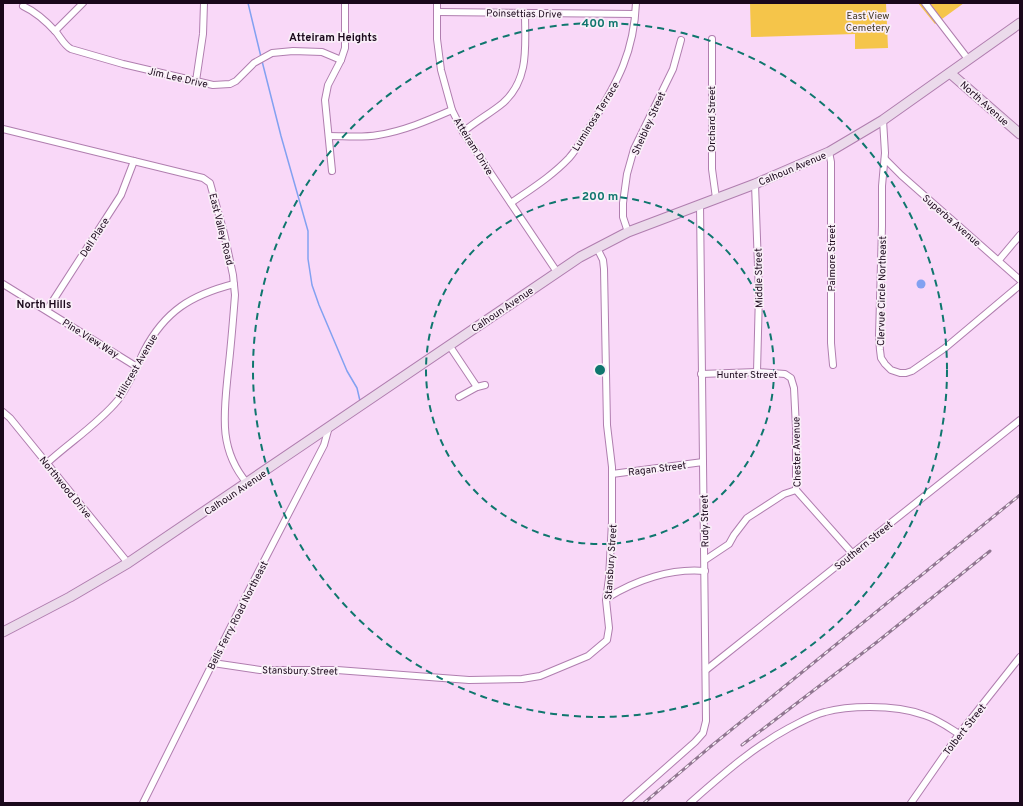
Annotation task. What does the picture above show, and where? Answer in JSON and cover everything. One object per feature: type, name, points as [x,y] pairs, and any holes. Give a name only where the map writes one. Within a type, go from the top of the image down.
[{"type":"street","points":[[55,31],[83,3]]},
{"type":"street","points":[[196,81],[203,34],[204,3]]},
{"type":"street","points":[[332,172],[325,100],[328,85],[342,60],[346,40],[345,3]]},
{"type":"street","name":"Atteiram Drive","points":[[437,3],[438,53],[446,91],[452,110],[463,132],[557,272]]},
{"type":"street","name":"Luminosa Terrace","points":[[511,203],[554,172],[570,157],[585,135],[624,67],[632,36],[636,3]]},
{"type":"street","points":[[925,3],[968,59]]},
{"type":"street","name":"Jim Lee Drive","points":[[23,6],[35,12],[55,31],[67,46],[77,51],[123,64],[213,85],[230,84],[236,81],[260,59],[272,53],[322,52],[342,60]]},
{"type":"street","name":"Poinsettias Drive","points":[[437,12],[635,14]]},
{"type":"street","points":[[463,132],[503,102],[518,84],[525,64],[525,13]]},
{"type":"street","name":"Calhoun Avenue","points":[[3,632],[128,563],[557,272],[597,248],[628,232],[755,184],[829,152],[883,120],[1020,23]]},
{"type":"street","name":"Orchard Street","points":[[712,39],[711,163],[716,198]]},
{"type":"street","name":"Sheibley Street","points":[[628,232],[623,218],[623,203],[634,149],[672,69],[681,40]]},
{"type":"street","name":"North Avenue","points":[[950,73],[1020,134]]},
{"type":"street","points":[[328,136],[377,135],[388,133],[432,119],[452,110]]},
{"type":"street","name":"Clervue Circle Northeast","points":[[883,120],[885,159],[882,186],[879,337],[881,358],[885,364],[895,373],[906,373],[922,364],[945,348],[1020,285]]},
{"type":"street","name":"East Valley Road","points":[[3,129],[203,178],[210,183],[224,233],[234,284],[234,311],[224,423],[228,447],[233,460],[242,477],[248,483]]},
{"type":"street","name":"Palmore Street","points":[[829,152],[831,162],[831,336],[833,365]]},
{"type":"street","name":"Superba Avenue","points":[[885,159],[901,175],[1020,280]]},
{"type":"street","name":"Dell Place","points":[[46,310],[121,195],[134,161]]},
{"type":"street","name":"Middle Street","points":[[755,184],[759,293],[757,372]]},
{"type":"street","name":"Rudy Street","points":[[626,803],[695,742],[703,733],[706,721],[700,204]]},
{"type":"street","points":[[999,260],[1020,235]]},
{"type":"street","name":"Stansbury Street","points":[[213,663],[260,670],[337,670],[469,680],[522,679],[540,676],[588,656],[607,640],[609,628],[607,598],[612,522],[612,474],[607,425],[604,269],[603,260],[597,248]]},
{"type":"street","name":"Pine View Way","points":[[3,284],[137,367]]},
{"type":"street","name":"Hillcrest Avenue","points":[[47,463],[110,409],[119,398],[152,337],[168,318],[179,308],[201,294],[234,284]]},
{"type":"street","points":[[449,345],[477,387]]},
{"type":"street","name":"Hunter Street","points":[[701,374],[757,372],[785,374],[791,378]]},
{"type":"street","name":"Chester Avenue","points":[[791,378],[794,388],[796,428],[796,490],[852,553]]},
{"type":"street","points":[[459,397],[477,387],[485,386]]},
{"type":"street","name":"Northwood Drive","points":[[3,412],[10,418],[128,563]]},
{"type":"street","name":"Southern Street","points":[[706,670],[1020,420]]},
{"type":"street","name":"Bells Ferry Road Northeast","points":[[143,803],[253,581],[324,445],[328,427]]},
{"type":"street","name":"Ragan Street","points":[[612,474],[703,462]]},
{"type":"street","points":[[705,560],[721,551],[729,544],[747,518],[784,494],[796,490]]},
{"type":"street","points":[[607,598],[637,583],[657,576],[692,570],[705,571]]},
{"type":"street","name":"Tolbert Street","points":[[911,803],[959,734],[1020,657]]},
{"type":"street","points":[[690,803],[752,750],[806,719],[826,711],[860,707],[882,707],[906,711],[924,715],[940,722],[959,734]]},
{"type":"green space","name":"East View Cemetery","points":[[750,3],[886,3],[888,48],[855,49],[855,34],[751,37]]},
{"type":"green space","points":[[918,3],[964,3],[935,24]]},
{"type":"water","points":[[921,279],[926,284],[921,289],[916,284]]},
{"type":"waterway","points":[[248,3],[261,57]]},
{"type":"waterway","points":[[262,61],[281,136],[308,231],[308,259],[312,285],[347,371],[357,388],[360,401]]},
{"type":"railway","points":[[644,803],[710,747],[1020,495]]},
{"type":"railway","points":[[742,745],[877,642],[990,551]]},
{"type":"district","name":"Atteiram Heights","points":[[333,37]]},
{"type":"district","name":"North Hills","points":[[44,304]]}]
